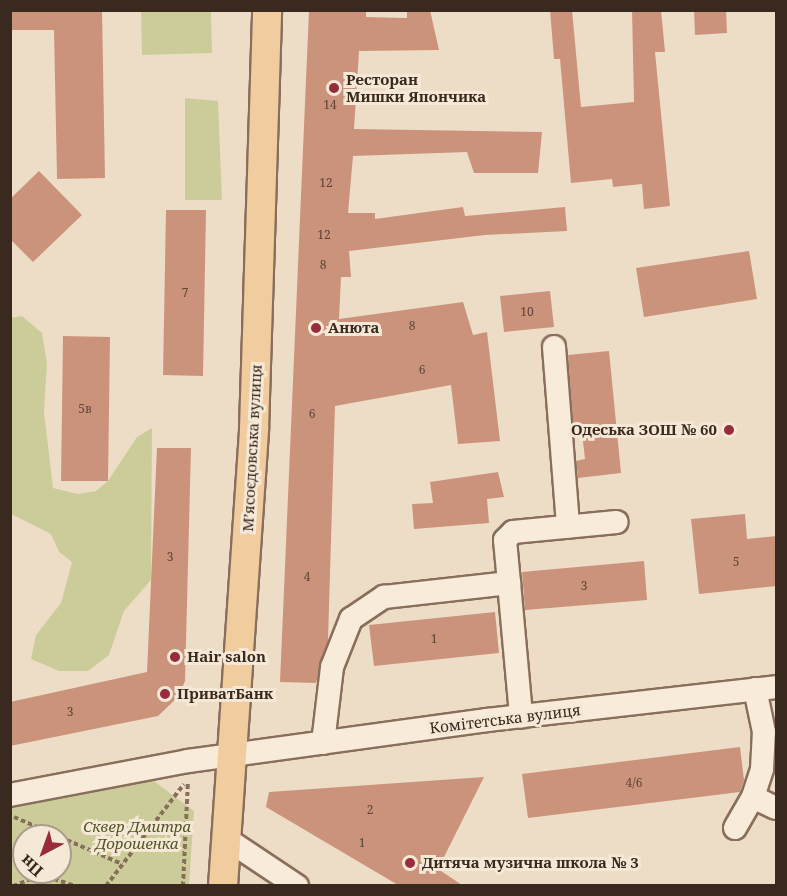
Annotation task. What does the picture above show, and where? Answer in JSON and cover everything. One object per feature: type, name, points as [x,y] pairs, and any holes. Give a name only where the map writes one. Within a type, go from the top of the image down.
[{"type":"main road","name":"Мʼясоєдовська вулиця","points":[[223,885],[235,755],[254,429],[267,10]]},
{"type":"street","points":[[554,347],[568,526]]},
{"type":"street","points":[[521,717],[505,540],[513,532],[617,522]]},
{"type":"street","points":[[323,743],[332,667],[351,619],[384,597],[508,583]]},
{"type":"street","name":"Комітетська вулиця","points":[[235,755],[521,717],[766,688]]},
{"type":"street","points":[[735,828],[753,796],[762,769],[766,688]]},
{"type":"street","points":[[10,795],[235,755]]},
{"type":"street","points":[[753,796],[777,808]]},
{"type":"street","points":[[228,840],[297,885]]},
{"type":"path","points":[[106,885],[188,779],[183,885]]},
{"type":"path","points":[[10,816],[30,824]]},
{"type":"path","points":[[72,842],[122,864]]},
{"type":"path","points":[[13,885],[31,879],[54,879],[75,885]]},
{"type":"green space","points":[[141,11],[211,11],[212,53],[142,55]]},
{"type":"green space","points":[[185,98],[218,101],[222,200],[185,200]]},
{"type":"green space","points":[[22,316],[42,333],[47,363],[44,412],[53,488],[78,494],[96,491],[108,481],[137,437],[152,428],[151,580],[124,611],[109,655],[88,671],[59,671],[31,659],[36,635],[61,603],[72,562],[59,552],[51,534],[11,514],[10,318]]},
{"type":"green space","name":"Сквер Дмитра Дорошенка","points":[[151,779],[194,811],[189,885],[11,885],[11,807]]},
{"type":"building","points":[[10,10],[102,10],[105,178],[57,179],[54,30],[10,30]]},
{"type":"building","points":[[309,10],[366,10],[366,17],[407,18],[407,10],[430,10],[439,50],[359,51],[354,129],[542,132],[538,173],[474,173],[467,152],[353,156],[348,213],[375,213],[375,219],[463,207],[465,216],[565,207],[567,231],[485,235],[349,251],[351,277],[341,277],[339,319],[463,302],[473,335],[487,332],[500,441],[458,444],[451,385],[335,406],[328,641],[316,683],[280,682]]},
{"type":"building","points":[[550,10],[572,10],[581,107],[634,102],[632,10],[661,10],[665,52],[655,52],[670,206],[644,209],[642,184],[613,187],[612,179],[571,183],[560,59],[554,59]]},
{"type":"building","points":[[694,10],[726,10],[727,33],[695,35]]},
{"type":"building","points":[[39,171],[82,215],[33,262],[10,239],[10,199]]},
{"type":"building","points":[[166,210],[206,210],[203,376],[163,375]]},
{"type":"building","points":[[749,251],[757,299],[644,317],[636,268]]},
{"type":"building","points":[[550,291],[554,327],[504,332],[500,296]]},
{"type":"building","points":[[63,336],[110,337],[108,481],[61,481]]},
{"type":"building","points":[[609,351],[621,473],[578,478],[576,461],[585,459],[582,433],[574,434],[568,355]]},
{"type":"building","points":[[157,448],[191,448],[185,681],[178,697],[158,716],[10,746],[10,702],[147,672]]},
{"type":"building","points":[[498,472],[504,497],[487,499],[489,523],[414,529],[412,504],[433,503],[430,482]]},
{"type":"building","points":[[745,514],[747,539],[777,536],[777,586],[699,594],[691,519]]},
{"type":"building","points":[[644,561],[647,600],[525,610],[522,572]]},
{"type":"building","points":[[495,612],[499,653],[374,666],[369,625]]},
{"type":"building","points":[[740,747],[744,780],[740,792],[528,818],[522,774]]},
{"type":"building","points":[[484,777],[438,869],[462,885],[398,885],[266,807],[269,792]]},
{"type":"place","name":"Ресторан Мишки Япончика","points":[[334,88]]},
{"type":"place","name":"Анюта","points":[[316,328]]},
{"type":"place","name":"Одеська ЗОШ № 60","points":[[729,430]]},
{"type":"place","name":"Hair salon","points":[[175,657]]},
{"type":"place","name":"ПриватБанк","points":[[165,694]]},
{"type":"place","name":"Дитяча музична школа № 3","points":[[410,863]]}]
